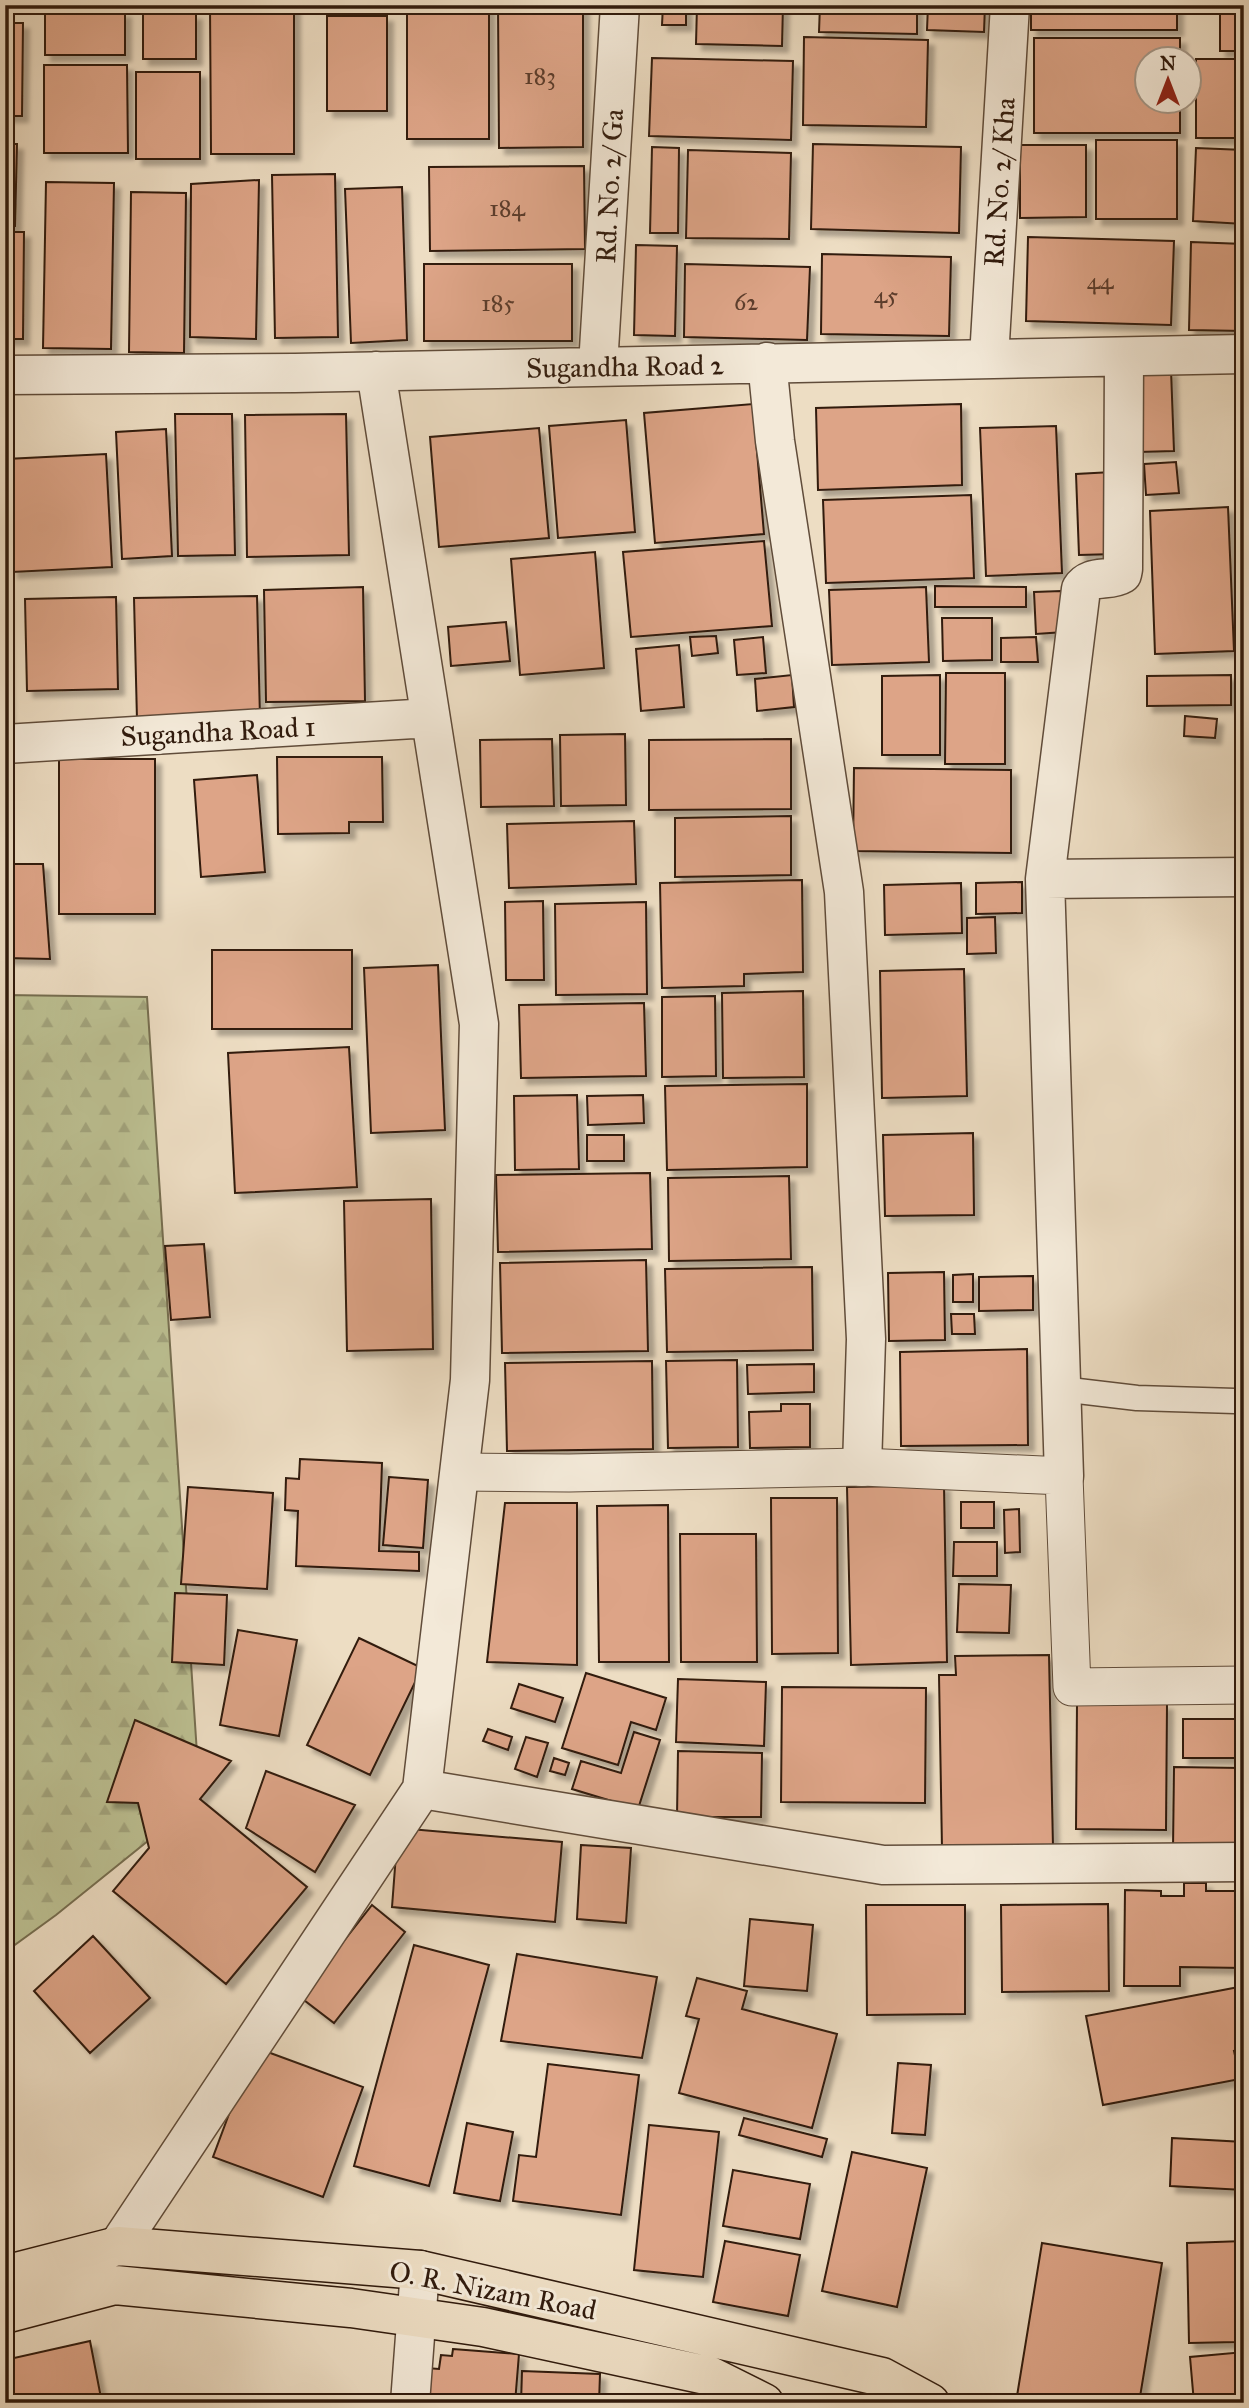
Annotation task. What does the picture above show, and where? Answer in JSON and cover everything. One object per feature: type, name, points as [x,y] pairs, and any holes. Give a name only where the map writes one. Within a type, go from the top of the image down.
[{"type":"main road","name":"O. R. Nizam Road","points":[[5,2276],[118,2246],[420,2270],[882,2377],[930,2403]]},
{"type":"main road","points":[[5,2314],[115,2285],[351,2308],[483,2327],[710,2376],[764,2403]]},
{"type":"street","name":"Rd. No. 2/ Ga","points":[[598,366],[620,5]]},
{"type":"street","name":"Rd. No. 2/ Kha","points":[[989,358],[1010,5]]},
{"type":"street","name":"Sugandha Road 2","points":[[5,375],[376,371],[1244,354]]},
{"type":"street","points":[[1124,357],[1122,574],[1118,578],[1090,580],[1083,584],[1081,589],[1045,879],[1072,1687],[1244,1685]]},
{"type":"street","points":[[767,362],[775,441],[844,892],[866,1339],[862,1467]]},
{"type":"street","points":[[118,2246],[422,1789],[470,1380],[479,1024],[376,371]]},
{"type":"street","name":"Sugandha Road 1","points":[[5,744],[430,718]]},
{"type":"street","points":[[1045,879],[1244,877]]},
{"type":"street","points":[[460,1472],[569,1473],[862,1467],[1064,1476]]},
{"type":"street","points":[[422,1789],[883,1866],[1244,1862]]},
{"type":"street","points":[[410,2403],[420,2270]]},
{"type":"lane","points":[[1061,1389],[1137,1398],[1235,1401]]},
{"type":"green space","points":[[5,995],[147,997],[200,1799],[56,1915],[5,1952]]},
{"type":"building","points":[[210,5],[294,5],[294,154],[211,154]]},
{"type":"building","points":[[407,5],[489,5],[489,139],[407,139]]},
{"type":"building","points":[[498,5],[583,5],[583,147],[499,148]]},
{"type":"building","points":[[663,5],[686,5],[686,25],[662,25]]},
{"type":"building","points":[[697,5],[783,5],[782,46],[696,44]]},
{"type":"building","points":[[820,5],[917,5],[917,34],[819,32]]},
{"type":"building","points":[[928,5],[985,5],[984,32],[927,30]]},
{"type":"building","points":[[1031,5],[1177,5],[1177,30],[1031,30]]},
{"type":"building","points":[[1220,5],[1244,5],[1244,51],[1220,51]]},
{"type":"building","points":[[45,12],[125,12],[125,55],[45,55]]},
{"type":"building","points":[[143,14],[196,14],[196,59],[143,59]]},
{"type":"building","points":[[327,16],[387,16],[387,111],[327,111]]},
{"type":"building","points":[[5,23],[23,23],[22,116],[5,116]]},
{"type":"building","points":[[804,37],[928,40],[926,127],[803,125]]},
{"type":"building","points":[[1034,38],[1180,38],[1180,46],[1134,46],[1134,116],[1180,116],[1180,133],[1034,133]]},
{"type":"building","points":[[652,58],[793,61],[791,140],[649,136]]},
{"type":"building","points":[[1204,59],[1244,59],[1244,138],[1196,138],[1196,116],[1204,116]]},
{"type":"building","points":[[44,65],[127,65],[128,153],[44,153]]},
{"type":"building","points":[[136,72],[200,72],[200,159],[136,159]]},
{"type":"building","points":[[1096,140],[1177,140],[1177,219],[1096,219]]},
{"type":"building","points":[[5,144],[17,144],[15,226],[5,226]]},
{"type":"building","points":[[813,144],[961,147],[959,233],[811,229]]},
{"type":"building","points":[[1020,145],[1086,145],[1086,217],[1020,218]]},
{"type":"building","points":[[652,147],[679,148],[678,233],[650,233]]},
{"type":"building","points":[[1196,148],[1244,150],[1244,224],[1193,221]]},
{"type":"building","points":[[688,150],[791,153],[789,239],[686,238]]},
{"type":"building","points":[[584,166],[585,249],[430,251],[429,167]]},
{"type":"building","points":[[335,174],[338,337],[275,338],[272,175]]},
{"type":"building","points":[[259,180],[256,339],[190,337],[191,184]]},
{"type":"building","points":[[46,182],[114,183],[111,349],[43,348]]},
{"type":"building","points":[[402,187],[407,340],[351,343],[345,189]]},
{"type":"building","points":[[131,192],[186,193],[184,353],[129,352]]},
{"type":"building","points":[[5,232],[24,232],[23,339],[5,339]]},
{"type":"building","points":[[1028,237],[1174,241],[1171,325],[1026,321]]},
{"type":"building","points":[[1191,242],[1244,244],[1244,331],[1189,330]]},
{"type":"building","points":[[636,245],[677,246],[675,336],[634,335]]},
{"type":"building","points":[[822,254],[951,257],[949,336],[821,334]]},
{"type":"building","points":[[424,264],[572,264],[572,341],[424,341]]},
{"type":"building","points":[[685,264],[810,267],[807,340],[684,337]]},
{"type":"building","points":[[1135,370],[1171,370],[1174,451],[1138,452]]},
{"type":"building","points":[[753,404],[764,534],[655,543],[644,413]]},
{"type":"building","points":[[961,404],[962,485],[818,490],[816,408]]},
{"type":"building","points":[[175,414],[232,414],[235,555],[178,556]]},
{"type":"building","points":[[346,414],[349,555],[247,557],[245,415]]},
{"type":"building","points":[[626,420],[635,532],[558,538],[549,426]]},
{"type":"building","points":[[1056,426],[1062,573],[986,576],[980,428]]},
{"type":"building","points":[[539,428],[549,538],[439,547],[430,437]]},
{"type":"building","points":[[166,429],[172,556],[122,559],[116,432]]},
{"type":"building","points":[[1239,437],[1244,437],[1244,571]]},
{"type":"building","points":[[106,454],[112,567],[12,572],[6,459]]},
{"type":"building","points":[[1176,462],[1179,493],[1146,495],[1144,464]]},
{"type":"building","points":[[1112,472],[1115,554],[1079,555],[1076,474]]},
{"type":"building","points":[[971,495],[974,578],[826,583],[823,500]]},
{"type":"building","points":[[1228,507],[1234,651],[1155,654],[1150,511]]},
{"type":"building","points":[[764,541],[772,626],[631,637],[623,552]]},
{"type":"building","points":[[595,552],[604,668],[520,675],[511,559]]},
{"type":"building","points":[[5,582],[8,736],[5,736]]},
{"type":"building","points":[[935,586],[1026,587],[1026,607],[935,607]]},
{"type":"building","points":[[363,587],[365,701],[266,702],[264,590]]},
{"type":"building","points":[[926,587],[929,662],[832,665],[829,590]]},
{"type":"building","points":[[1061,591],[1064,632],[1036,634],[1034,592]]},
{"type":"building","points":[[257,596],[260,718],[137,720],[134,598]]},
{"type":"building","points":[[116,597],[118,689],[27,691],[25,599]]},
{"type":"building","points":[[942,618],[992,618],[992,660],[943,661]]},
{"type":"building","points":[[506,622],[510,661],[451,666],[448,627]]},
{"type":"building","points":[[716,636],[718,653],[692,656],[690,637]]},
{"type":"building","points":[[763,637],[766,673],[737,675],[734,640]]},
{"type":"building","points":[[1036,637],[1038,662],[1001,662],[1001,638]]},
{"type":"building","points":[[679,645],[684,707],[641,711],[636,649]]},
{"type":"building","points":[[946,673],[1005,673],[1005,764],[945,764]]},
{"type":"building","points":[[792,675],[794,707],[757,711],[755,679]]},
{"type":"building","points":[[940,675],[940,755],[882,755],[882,676]]},
{"type":"building","points":[[1231,675],[1231,705],[1147,706],[1147,676]]},
{"type":"building","points":[[1185,716],[1217,719],[1215,738],[1184,736]]},
{"type":"building","points":[[625,734],[626,805],[561,806],[560,735]]},
{"type":"building","points":[[552,739],[554,806],[481,807],[480,740]]},
{"type":"building","points":[[791,739],[791,809],[649,810],[649,740]]},
{"type":"building","points":[[277,757],[382,757],[383,822],[349,822],[349,833],[278,834]]},
{"type":"building","points":[[59,759],[155,759],[155,914],[59,914]]},
{"type":"building","points":[[854,768],[1011,770],[1011,853],[853,851]]},
{"type":"building","points":[[257,775],[265,872],[201,877],[194,780]]},
{"type":"building","points":[[791,816],[791,875],[675,877],[675,818]]},
{"type":"building","points":[[634,821],[636,884],[509,888],[507,824]]},
{"type":"building","points":[[5,864],[43,864],[50,959],[5,958]]},
{"type":"building","points":[[802,880],[803,972],[744,974],[744,986],[662,988],[660,883]]},
{"type":"building","points":[[1022,882],[1022,913],[976,914],[976,883]]},
{"type":"building","points":[[961,883],[962,933],[885,935],[884,885]]},
{"type":"building","points":[[543,901],[544,980],[506,980],[505,902]]},
{"type":"building","points":[[646,902],[647,994],[556,995],[555,904]]},
{"type":"building","points":[[995,917],[996,953],[967,954],[967,918]]},
{"type":"building","points":[[212,950],[352,950],[352,1029],[212,1029]]},
{"type":"building","points":[[438,965],[445,1130],[371,1133],[364,968]]},
{"type":"building","points":[[964,969],[967,1096],[882,1098],[880,971]]},
{"type":"building","points":[[803,991],[804,1077],[723,1078],[722,993]]},
{"type":"building","points":[[715,996],[716,1076],[662,1077],[662,997]]},
{"type":"building","points":[[644,1003],[646,1076],[521,1078],[519,1005]]},
{"type":"building","points":[[349,1047],[357,1187],[235,1193],[228,1053]]},
{"type":"building","points":[[807,1084],[807,1167],[667,1170],[665,1086]]},
{"type":"building","points":[[577,1095],[579,1169],[515,1170],[514,1096]]},
{"type":"building","points":[[643,1095],[644,1123],[588,1125],[587,1096]]},
{"type":"building","points":[[973,1133],[974,1215],[885,1216],[883,1135]]},
{"type":"building","points":[[587,1135],[624,1135],[624,1161],[587,1161]]},
{"type":"building","points":[[650,1173],[652,1249],[498,1252],[496,1175]]},
{"type":"building","points":[[789,1176],[791,1259],[669,1261],[668,1178]]},
{"type":"building","points":[[431,1199],[433,1349],[347,1351],[344,1201]]},
{"type":"building","points":[[204,1244],[210,1317],[171,1320],[165,1246]]},
{"type":"building","points":[[646,1260],[648,1351],[502,1353],[500,1263]]},
{"type":"building","points":[[812,1267],[813,1350],[667,1352],[665,1269]]},
{"type":"building","points":[[944,1272],[945,1340],[889,1341],[888,1273]]},
{"type":"building","points":[[973,1274],[973,1302],[953,1302],[953,1275]]},
{"type":"building","points":[[1033,1276],[1033,1310],[979,1311],[979,1277]]},
{"type":"building","points":[[951,1314],[974,1314],[975,1334],[952,1334]]},
{"type":"building","points":[[1027,1349],[1028,1445],[901,1446],[900,1352]]},
{"type":"building","points":[[737,1360],[738,1447],[668,1448],[666,1361]]},
{"type":"building","points":[[652,1361],[653,1449],[507,1451],[505,1363]]},
{"type":"building","points":[[814,1364],[814,1392],[748,1394],[747,1365]]},
{"type":"building","points":[[781,1404],[810,1404],[810,1447],[750,1448],[749,1412],[781,1411]]},
{"type":"building","points":[[300,1459],[382,1463],[379,1551],[419,1552],[419,1571],[296,1566],[298,1511],[285,1510],[286,1478],[299,1479]]},
{"type":"building","points":[[389,1477],[428,1480],[423,1548],[383,1545]]},
{"type":"building","points":[[944,1485],[947,1662],[851,1665],[847,1487]]},
{"type":"building","points":[[188,1487],[273,1493],[267,1589],[181,1584]]},
{"type":"building","points":[[771,1498],[837,1498],[838,1653],[772,1654]]},
{"type":"building","points":[[961,1502],[994,1502],[994,1528],[961,1528]]},
{"type":"building","points":[[505,1503],[577,1503],[577,1665],[487,1662]]},
{"type":"building","points":[[668,1505],[669,1662],[599,1662],[597,1506]]},
{"type":"building","points":[[1019,1509],[1020,1552],[1005,1553],[1004,1510]]},
{"type":"building","points":[[680,1534],[756,1534],[757,1662],[681,1662]]},
{"type":"building","points":[[954,1542],[997,1542],[997,1576],[953,1576]]},
{"type":"building","points":[[959,1584],[1011,1585],[1009,1633],[957,1632]]},
{"type":"building","points":[[175,1593],[227,1595],[224,1665],[172,1662]]},
{"type":"building","points":[[238,1630],[297,1640],[279,1736],[220,1725]]},
{"type":"building","points":[[359,1638],[422,1668],[370,1775],[307,1745]]},
{"type":"building","points":[[1049,1655],[1053,1847],[942,1849],[939,1675],[956,1675],[955,1656]]},
{"type":"building","points":[[586,1673],[666,1698],[656,1730],[631,1722],[618,1765],[562,1748]]},
{"type":"building","points":[[678,1679],[766,1682],[764,1746],[676,1742]]},
{"type":"building","points":[[519,1684],[563,1698],[555,1722],[511,1708]]},
{"type":"building","points":[[782,1687],[926,1688],[925,1803],[781,1802]]},
{"type":"building","points":[[1077,1704],[1167,1704],[1166,1830],[1076,1829]]},
{"type":"building","points":[[1183,1719],[1244,1719],[1244,1758],[1183,1758]]},
{"type":"building","points":[[135,1720],[231,1761],[200,1799],[307,1887],[226,1984],[113,1891],[149,1848],[138,1803],[107,1802]]},
{"type":"building","points":[[488,1729],[512,1737],[508,1750],[483,1741]]},
{"type":"building","points":[[634,1732],[660,1740],[638,1809],[572,1789],[581,1761],[621,1773]]},
{"type":"building","points":[[526,1737],[548,1743],[537,1777],[515,1769]]},
{"type":"building","points":[[678,1751],[762,1753],[761,1817],[677,1817]]},
{"type":"building","points":[[554,1758],[569,1763],[565,1775],[550,1771]]},
{"type":"building","points":[[1174,1767],[1242,1768],[1241,1850],[1173,1849]]},
{"type":"building","points":[[266,1771],[355,1805],[315,1872],[246,1828]]},
{"type":"building","points":[[398,1828],[562,1842],[555,1922],[392,1907]]},
{"type":"building","points":[[581,1845],[631,1848],[626,1923],[577,1919]]},
{"type":"building","points":[[1184,1883],[1206,1883],[1206,1891],[1244,1891],[1244,1968],[1180,1967],[1180,1986],[1124,1986],[1125,1890],[1161,1891],[1161,1896],[1184,1896]]},
{"type":"building","points":[[1108,1904],[1109,1991],[1002,1992],[1001,1905]]},
{"type":"building","points":[[372,1905],[405,1932],[334,2023],[300,1997]]},
{"type":"building","points":[[866,1905],[965,1905],[965,2014],[867,2015]]},
{"type":"building","points":[[750,1919],[813,1925],[807,1991],[744,1986]]},
{"type":"building","points":[[93,1936],[150,1998],[90,2053],[34,1991]]},
{"type":"building","points":[[414,1945],[489,1965],[429,2186],[354,2166]]},
{"type":"building","points":[[517,1954],[657,1977],[642,2058],[501,2041]]},
{"type":"building","points":[[697,1978],[747,1991],[742,2009],[837,2034],[812,2128],[679,2093],[699,2019],[686,2016]]},
{"type":"building","points":[[1244,1986],[1244,2050],[1234,2051],[1240,2079],[1103,2105],[1086,2016]]},
{"type":"building","points":[[254,2047],[363,2087],[323,2197],[213,2157]]},
{"type":"building","points":[[898,2063],[931,2065],[925,2135],[892,2133]]},
{"type":"building","points":[[548,2064],[639,2075],[621,2215],[513,2201],[519,2155],[536,2157]]},
{"type":"building","points":[[744,2118],[827,2139],[822,2157],[739,2135]]},
{"type":"building","points":[[467,2123],[513,2132],[500,2201],[454,2193]]},
{"type":"building","points":[[649,2125],[719,2132],[703,2277],[634,2270]]},
{"type":"building","points":[[1172,2138],[1244,2142],[1244,2190],[1170,2186]]},
{"type":"building","points":[[852,2152],[927,2168],[897,2307],[822,2291]]},
{"type":"building","points":[[733,2170],[810,2184],[800,2239],[723,2226]]},
{"type":"building","points":[[725,2241],[800,2255],[788,2316],[713,2302]]},
{"type":"building","points":[[1244,2241],[1244,2311],[1235,2312],[1236,2342],[1189,2343],[1187,2243]]},
{"type":"building","points":[[1042,2243],[1162,2263],[1139,2403],[1061,2403],[1017,2396]]},
{"type":"building","points":[[90,2341],[102,2403],[5,2403],[5,2360]]},
{"type":"building","points":[[453,2349],[519,2354],[515,2403],[424,2403],[427,2368],[439,2369],[441,2355],[452,2356]]},
{"type":"building","points":[[1244,2352],[1244,2403],[1194,2403],[1190,2357]]},
{"type":"building","points":[[522,2371],[600,2374],[599,2403],[521,2403]]}]
